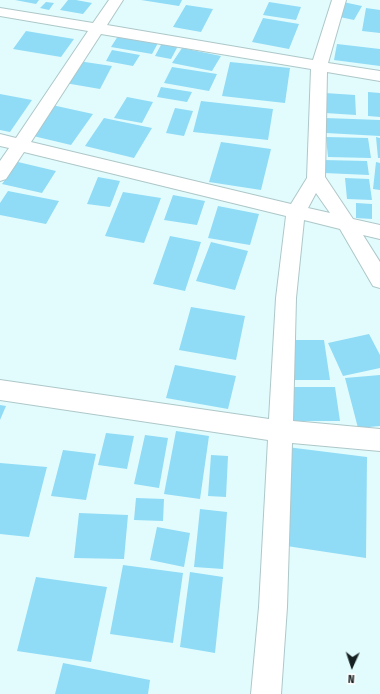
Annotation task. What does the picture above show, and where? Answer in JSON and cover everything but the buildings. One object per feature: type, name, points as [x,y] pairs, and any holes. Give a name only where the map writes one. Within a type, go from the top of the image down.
[{"type":"street","points":[[0,175],[19,144],[116,0]]},
{"type":"street","points":[[266,694],[273,607],[286,298],[290,252],[296,212],[316,178],[319,67],[339,0]]},
{"type":"street","points":[[0,12],[319,67],[380,76]]},
{"type":"street","points":[[0,140],[380,232]]},
{"type":"street","points":[[316,178],[347,224],[380,280]]},
{"type":"street","points":[[0,390],[280,431],[380,440]]}]
